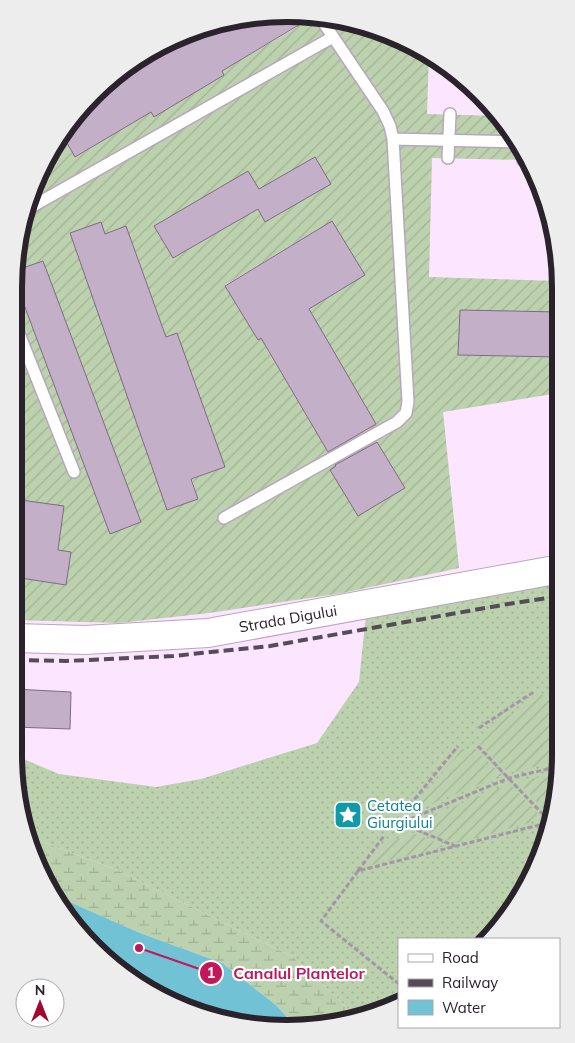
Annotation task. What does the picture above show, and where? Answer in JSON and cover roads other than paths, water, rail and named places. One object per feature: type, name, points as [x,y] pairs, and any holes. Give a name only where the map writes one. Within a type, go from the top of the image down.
[{"type":"street","name":"Strada Digului","points":[[23,638],[85,640],[208,633],[552,570]]},
{"type":"lane","points":[[224,518],[397,422],[406,413],[408,402],[393,139],[390,126],[383,111],[325,26]]},
{"type":"lane","points":[[36,204],[333,37]]},
{"type":"lane","points":[[448,158],[450,114]]},
{"type":"lane","points":[[393,139],[509,142]]},
{"type":"lane","points":[[23,344],[74,472]]},
{"type":"water","points":[[65,900],[140,933],[222,963],[276,1005],[290,1020],[270,1020],[236,1015],[202,1006],[170,993],[140,976],[113,955],[88,930]]},
{"type":"railway","points":[[23,660],[66,661],[173,656],[270,646],[552,597]]},
{"type":"place","name":"Cetatea Giurgiului","points":[[348,815]]},
{"type":"place","name":"Canalul Plantelor","points":[[139,948]]}]
